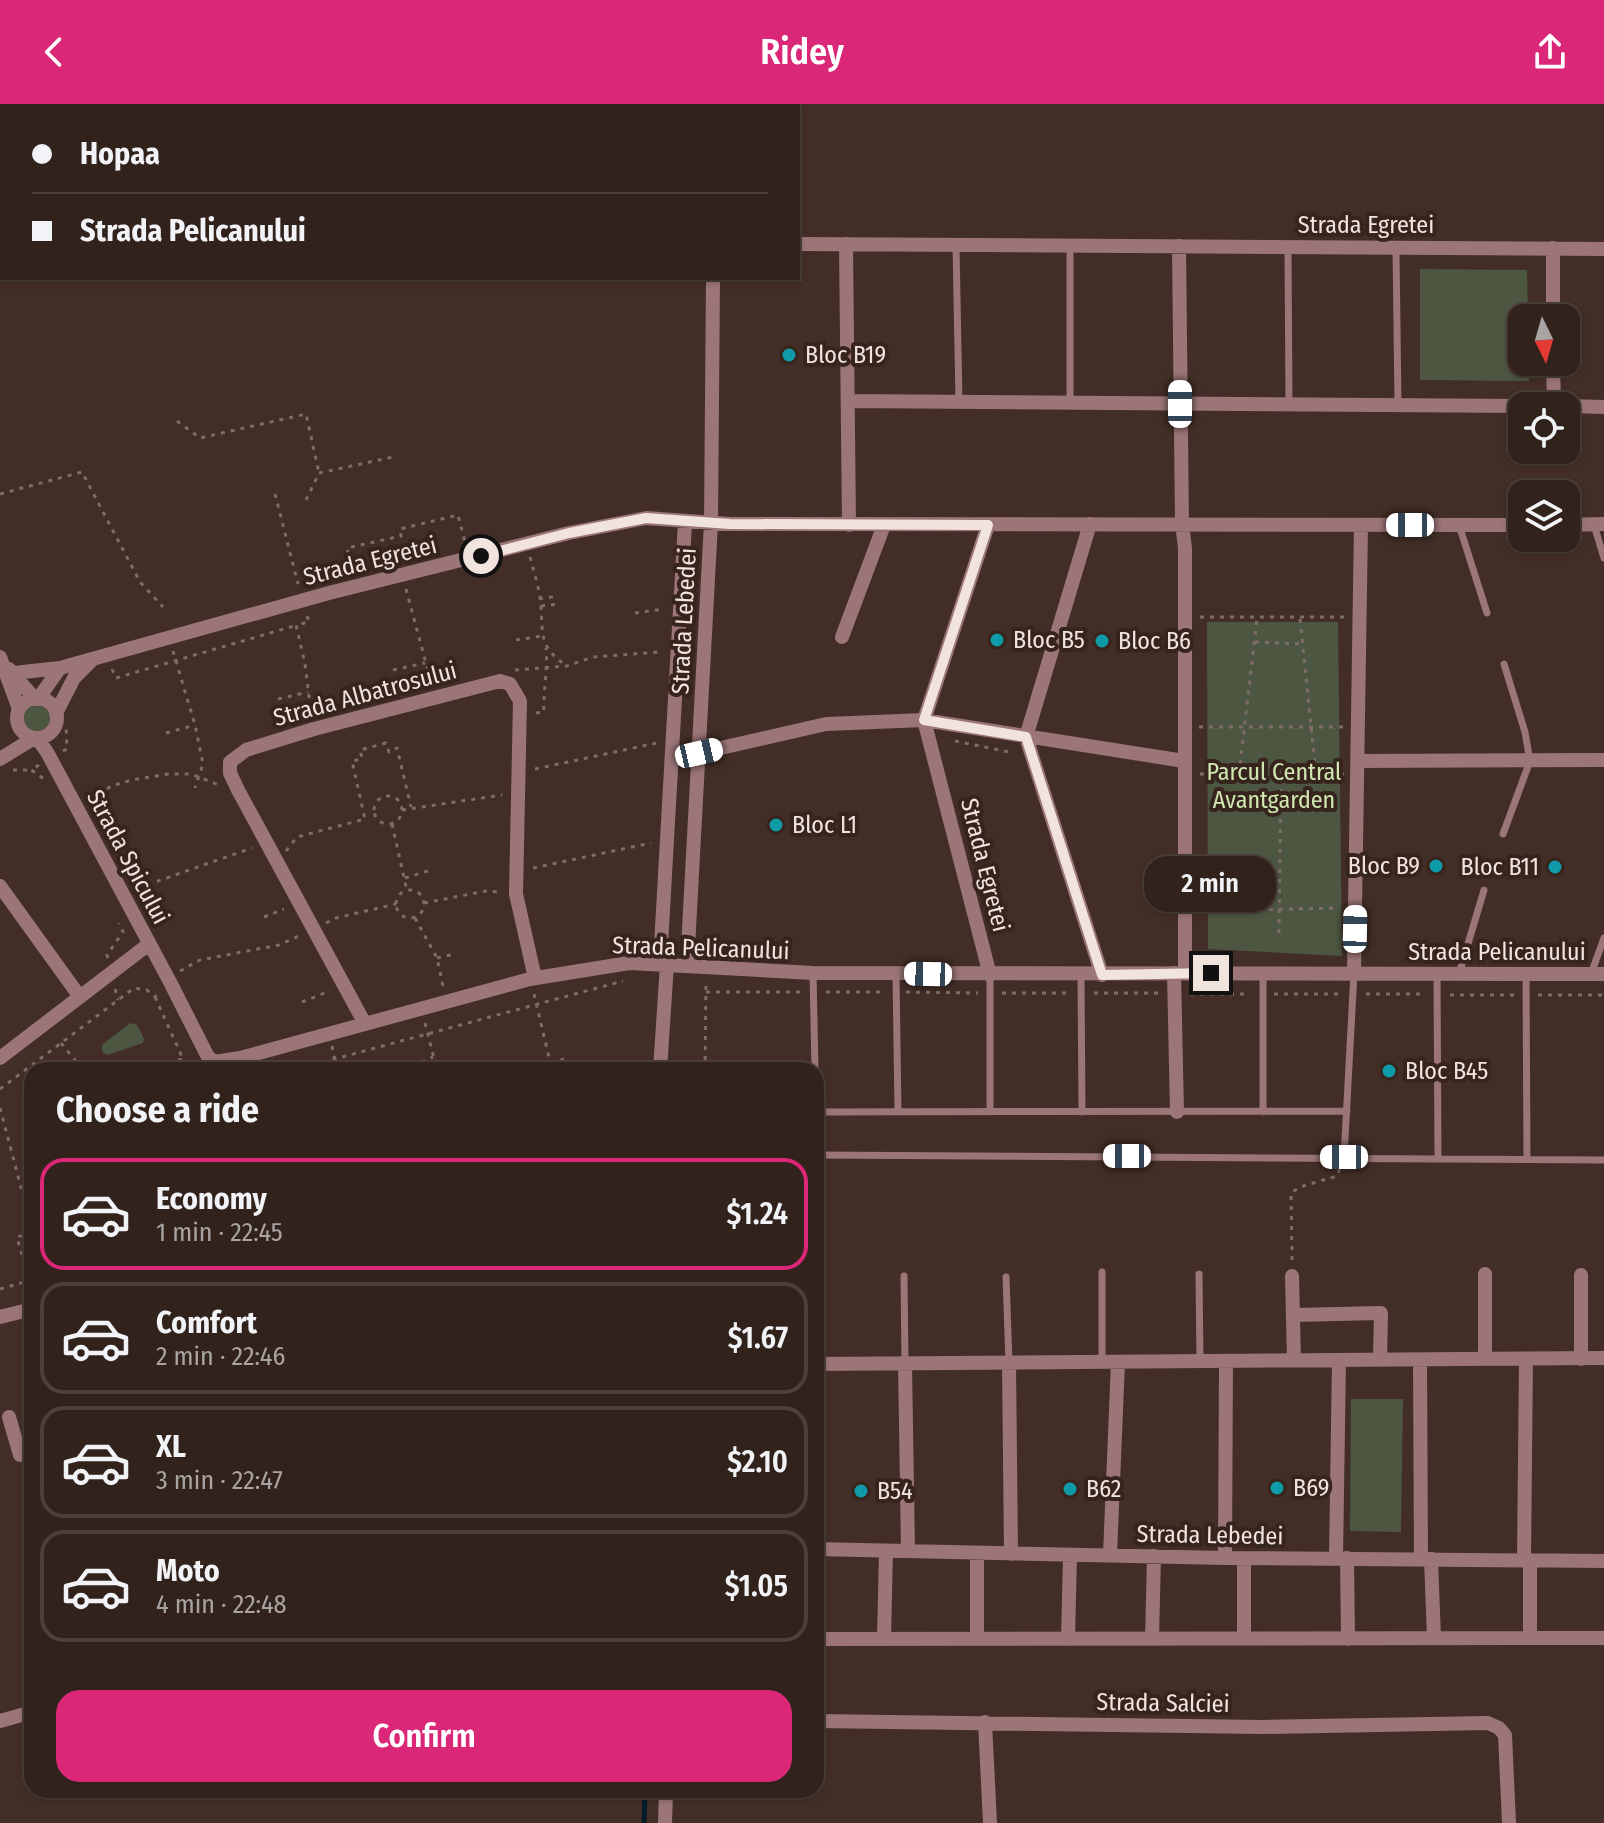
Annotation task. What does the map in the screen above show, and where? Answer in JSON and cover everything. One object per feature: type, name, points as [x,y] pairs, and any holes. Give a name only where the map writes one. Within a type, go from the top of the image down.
[{"type":"street","name":"Strada Egretei","points":[[800,244],[1604,249]]},
{"type":"street","points":[[846,244],[849,525]]},
{"type":"street","points":[[1177,1112],[1174,993],[1179,973],[1184,912],[1185,548],[1182,524],[1179,246]]},
{"type":"street","points":[[1553,248],[1553,304]]},
{"type":"street","name":"Strada Lebedei","points":[[687,966],[711,523],[713,280]]},
{"type":"street","points":[[848,401],[1508,406]]},
{"type":"street","points":[[1580,406],[1604,407]]},
{"type":"street","name":"Strada Egretei","points":[[60,668],[100,663],[169,636],[303,600],[646,518],[711,523],[849,525],[1508,525]]},
{"type":"street","name":"Strada Lebedei","points":[[660,1062],[666,840],[685,522]]},
{"type":"street","points":[[1090,524],[1026,737],[1102,975]]},
{"type":"street","points":[[842,637],[884,525]]},
{"type":"street","points":[[924,720],[988,525]]},
{"type":"street","points":[[1354,973],[1361,525]]},
{"type":"street","points":[[49,755],[53,731],[61,715],[63,694],[74,678],[100,663]]},
{"type":"street","points":[[6,664],[60,668]]},
{"type":"street","points":[[6,664],[36,699]]},
{"type":"street","points":[[6,664],[23,733],[36,738]]},
{"type":"street","points":[[36,699],[60,668]]},
{"type":"street","name":"Strada Albatrosului","points":[[364,1022],[238,790],[230,773],[230,762],[235,755],[314,729],[500,681],[510,684],[518,695],[520,773],[516,894],[533,978]]},
{"type":"street","points":[[4,756],[18,716],[28,700],[49,703],[61,715]]},
{"type":"street","name":"Strada Egretei","points":[[924,720],[990,975]]},
{"type":"street","points":[[699,753],[826,724],[924,720],[1184,768]]},
{"type":"street","points":[[4,756],[53,731]]},
{"type":"street","name":"Strada Spicului","points":[[0,1058],[149,944],[49,755],[36,738]]},
{"type":"street","points":[[1358,768],[1604,760]]},
{"type":"street","points":[[0,886],[80,997]]},
{"type":"street","points":[[149,944],[212,1062]]},
{"type":"street","name":"Strada Pelicanului","points":[[228,1062],[443,1001],[533,978],[605,965],[664,963],[813,973],[990,975],[1598,974]]},
{"type":"street","points":[[1485,1274],[1485,1359]]},
{"type":"street","points":[[1581,1275],[1581,1359]]},
{"type":"street","points":[[1292,1276],[1294,1360]]},
{"type":"street","points":[[0,1317],[24,1311]]},
{"type":"street","points":[[1293,1315],[1381,1313],[1380,1360]]},
{"type":"street","points":[[824,1364],[1604,1358]]},
{"type":"street","points":[[1526,1359],[1530,1638]]},
{"type":"street","points":[[1339,1360],[1342,1558],[1348,1639]]},
{"type":"street","points":[[1420,1360],[1426,1559],[1434,1638]]},
{"type":"street","points":[[1225,1558],[1226,1361]]},
{"type":"street","points":[[1110,1555],[1118,1362]]},
{"type":"street","points":[[905,1363],[908,1551]]},
{"type":"street","points":[[1009,1363],[1011,1554]]},
{"type":"street","points":[[9,1417],[20,1455],[24,1454]]},
{"type":"street","name":"Strada Lebedei","points":[[824,1549],[1225,1558],[1604,1561]]},
{"type":"street","points":[[884,1639],[886,1551]]},
{"type":"street","points":[[977,1553],[977,1639]]},
{"type":"street","points":[[1068,1639],[1070,1555]]},
{"type":"street","points":[[1152,1639],[1154,1556]]},
{"type":"street","points":[[1244,1558],[1244,1639]]},
{"type":"street","points":[[824,1639],[1604,1638]]},
{"type":"street","points":[[0,1721],[24,1714]]},
{"type":"street","name":"Strada Salciei","points":[[824,1721],[1263,1727],[1488,1723],[1505,1735],[1509,1823]]},
{"type":"street","points":[[985,1722],[990,1823]]},
{"type":"street","points":[[665,1823],[666,1798]]},
{"type":"lane","points":[[956,245],[959,402]]},
{"type":"lane","points":[[1070,245],[1070,403]]},
{"type":"lane","points":[[1288,247],[1289,405]]},
{"type":"lane","points":[[1396,247],[1398,405]]},
{"type":"lane","points":[[1599,524],[1604,558]]},
{"type":"lane","points":[[1459,525],[1487,613]]},
{"type":"lane","points":[[1503,834],[1530,761],[1525,732],[1504,664]]},
{"type":"lane","points":[[1459,974],[1484,890]]},
{"type":"lane","points":[[1598,974],[1604,938]]},
{"type":"lane","points":[[813,973],[815,1062]]},
{"type":"lane","points":[[1263,973],[1263,1112]]},
{"type":"lane","points":[[1344,1157],[1354,973]]},
{"type":"lane","points":[[896,974],[898,1112]]},
{"type":"lane","points":[[1437,974],[1438,1158]]},
{"type":"lane","points":[[1526,974],[1527,1159]]},
{"type":"lane","points":[[990,975],[990,1112]]},
{"type":"lane","points":[[1081,975],[1082,1112]]},
{"type":"lane","points":[[824,1112],[1347,1111]]},
{"type":"lane","points":[[824,1155],[1604,1160]]},
{"type":"lane","points":[[1102,1272],[1102,1362]]},
{"type":"lane","points":[[1199,1274],[1200,1361]]},
{"type":"lane","points":[[904,1276],[905,1363]]},
{"type":"lane","points":[[1006,1277],[1009,1363]]},
{"type":"path","points":[[177,421],[200,438],[306,414],[319,473],[306,500]]},
{"type":"path","points":[[319,473],[393,457]]},
{"type":"path","points":[[0,494],[82,472],[140,582],[163,607]]},
{"type":"path","points":[[100,663],[111,666],[116,678],[309,622],[275,494]]},
{"type":"path","points":[[351,575],[354,574],[347,548],[401,536],[400,529],[458,515],[466,543]]},
{"type":"path","points":[[520,716],[544,712],[548,668],[541,606],[527,544]]},
{"type":"path","points":[[403,576],[436,697]]},
{"type":"path","points":[[539,599],[558,596]]},
{"type":"path","points":[[541,606],[560,604]]},
{"type":"path","points":[[635,613],[680,608]]},
{"type":"path","points":[[1184,617],[1360,617]]},
{"type":"path","points":[[1239,774],[1257,617]]},
{"type":"path","points":[[1300,617],[1316,774]]},
{"type":"path","points":[[296,625],[314,729]]},
{"type":"path","points":[[169,636],[203,764],[195,788]]},
{"type":"path","points":[[516,640],[542,636]]},
{"type":"path","points":[[1254,642],[1303,644]]},
{"type":"path","points":[[546,647],[567,666]]},
{"type":"path","points":[[515,670],[567,666],[593,657],[677,651]]},
{"type":"path","points":[[393,670],[425,663]]},
{"type":"path","points":[[278,699],[308,692]]},
{"type":"path","points":[[47,781],[31,770],[49,755],[67,749],[61,715]]},
{"type":"path","points":[[166,733],[195,725]]},
{"type":"path","points":[[952,725],[956,743],[1032,754]]},
{"type":"path","points":[[1184,727],[1359,727]]},
{"type":"path","points":[[520,773],[560,762],[672,741]]},
{"type":"path","points":[[365,819],[352,761],[362,759],[360,750],[386,743],[389,752],[397,748],[411,807]]},
{"type":"path","points":[[1184,768],[1239,774],[1316,774],[1358,768]]},
{"type":"path","points":[[78,811],[111,786],[168,774],[199,777],[238,790]]},
{"type":"path","points":[[1279,933],[1281,774]]},
{"type":"path","points":[[402,810],[518,793]]},
{"type":"path","points":[[278,862],[297,837],[365,819],[375,818],[382,824],[392,824],[399,819],[402,810],[395,798],[382,798],[375,804],[375,818]]},
{"type":"path","points":[[392,824],[407,891]]},
{"type":"path","points":[[515,872],[666,840]]},
{"type":"path","points":[[122,893],[267,843]]},
{"type":"path","points":[[405,878],[428,871]]},
{"type":"path","points":[[407,891],[417,892],[424,903],[422,912],[415,918],[402,916],[396,904],[399,895],[407,891]]},
{"type":"path","points":[[424,903],[486,891],[516,894]]},
{"type":"path","points":[[264,917],[299,904]]},
{"type":"path","points":[[155,997],[182,969],[200,960],[279,945],[336,918],[396,904]]},
{"type":"path","points":[[1184,912],[1355,907]]},
{"type":"path","points":[[415,918],[437,958],[444,990],[443,1001]]},
{"type":"path","points":[[118,1000],[107,955],[123,932],[119,922]]},
{"type":"path","points":[[437,958],[455,954]]},
{"type":"path","points":[[705,1062],[707,968]]},
{"type":"path","points":[[533,978],[551,1062]]},
{"type":"path","points":[[324,1062],[634,978]]},
{"type":"path","points":[[302,1002],[345,986]]},
{"type":"path","points":[[36,1062],[134,988],[147,990],[155,997],[184,1062]]},
{"type":"path","points":[[706,992],[1604,995]]},
{"type":"path","points":[[421,1007],[435,1062]]},
{"type":"path","points":[[328,1032],[336,1062]]},
{"type":"path","points":[[61,1043],[76,1062]]},
{"type":"path","points":[[421,1062],[433,1057]]},
{"type":"path","points":[[556,1062],[566,1058]]},
{"type":"path","points":[[171,1062],[183,1059]]},
{"type":"path","points":[[0,1089],[24,1071]]},
{"type":"path","points":[[0,1108],[24,1200]]},
{"type":"path","points":[[1292,1276],[1291,1193],[1300,1187],[1337,1176],[1344,1157]]},
{"type":"path","points":[[24,1234],[17,1237],[24,1259]]},
{"type":"path","points":[[0,1289],[24,1283]]},
{"type":"green space","points":[[1420,269],[1527,270],[1528,304],[1508,304],[1508,376],[1529,376],[1529,381],[1420,380]]},
{"type":"green space","name":"Parcul Central Avantgarden","points":[[1207,622],[1338,622],[1342,956],[1208,949]]},
{"type":"green space","points":[[37,705],[46,709],[50,718],[46,727],[37,731],[28,727],[24,718],[28,709]]},
{"type":"green space","points":[[130,1023],[137,1025],[143,1043],[107,1055],[102,1052],[102,1045]]},
{"type":"green space","points":[[1351,1399],[1403,1399],[1401,1532],[1350,1531]]},
{"type":"waterway","points":[[644,1823],[645,1798]]},
{"type":"place","name":"Bloc B19","points":[[789,355]]},
{"type":"place","name":"Bloc B5","points":[[997,640]]},
{"type":"place","name":"Bloc B6","points":[[1102,641]]},
{"type":"place","name":"Bloc L1","points":[[776,825]]},
{"type":"place","name":"Bloc B9","points":[[1436,866]]},
{"type":"place","name":"Bloc B11","points":[[1555,867]]},
{"type":"place","name":"Bloc B45","points":[[1389,1071]]},
{"type":"place","name":"B69","points":[[1277,1488]]},
{"type":"place","name":"B62","points":[[1070,1489]]},
{"type":"place","name":"B54","points":[[861,1491]]},
{"type":"route","points":[[481,556],[569,533],[646,518],[730,524],[988,525],[924,720],[1026,737],[1102,975],[1211,973]]}]
